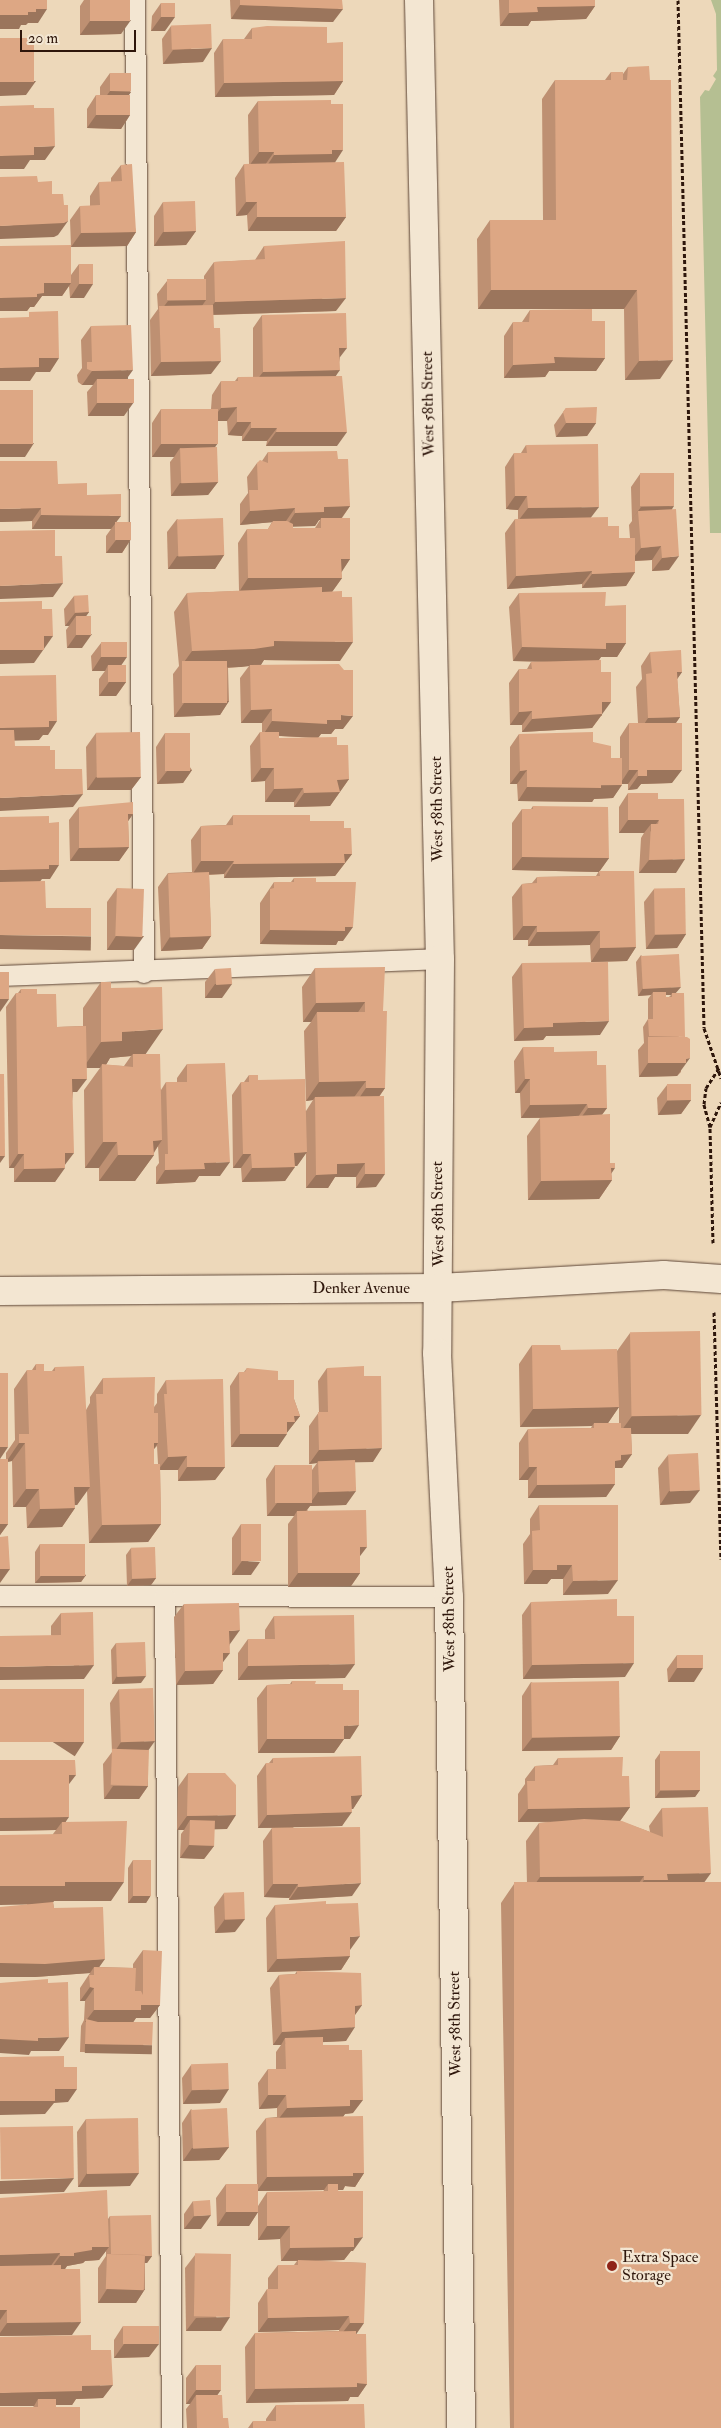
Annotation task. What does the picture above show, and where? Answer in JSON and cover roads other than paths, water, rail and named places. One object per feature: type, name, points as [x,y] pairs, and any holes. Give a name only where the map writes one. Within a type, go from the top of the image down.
[{"type":"street","name":"West 58th Street","points":[[418,0],[440,960],[436,1222],[439,1288],[437,1353],[449,1597],[461,2428]]},
{"type":"street","name":"Denker Avenue","points":[[0,1291],[439,1288],[664,1275],[721,1279]]},
{"type":"lane","points":[[136,0],[144,973]]},
{"type":"lane","points":[[0,976],[144,973],[440,960]]},
{"type":"lane","points":[[0,1596],[449,1597]]},
{"type":"lane","points":[[165,1597],[172,2428]]},
{"type":"place","name":"Extra Space Storage","points":[[612,2266]]}]
